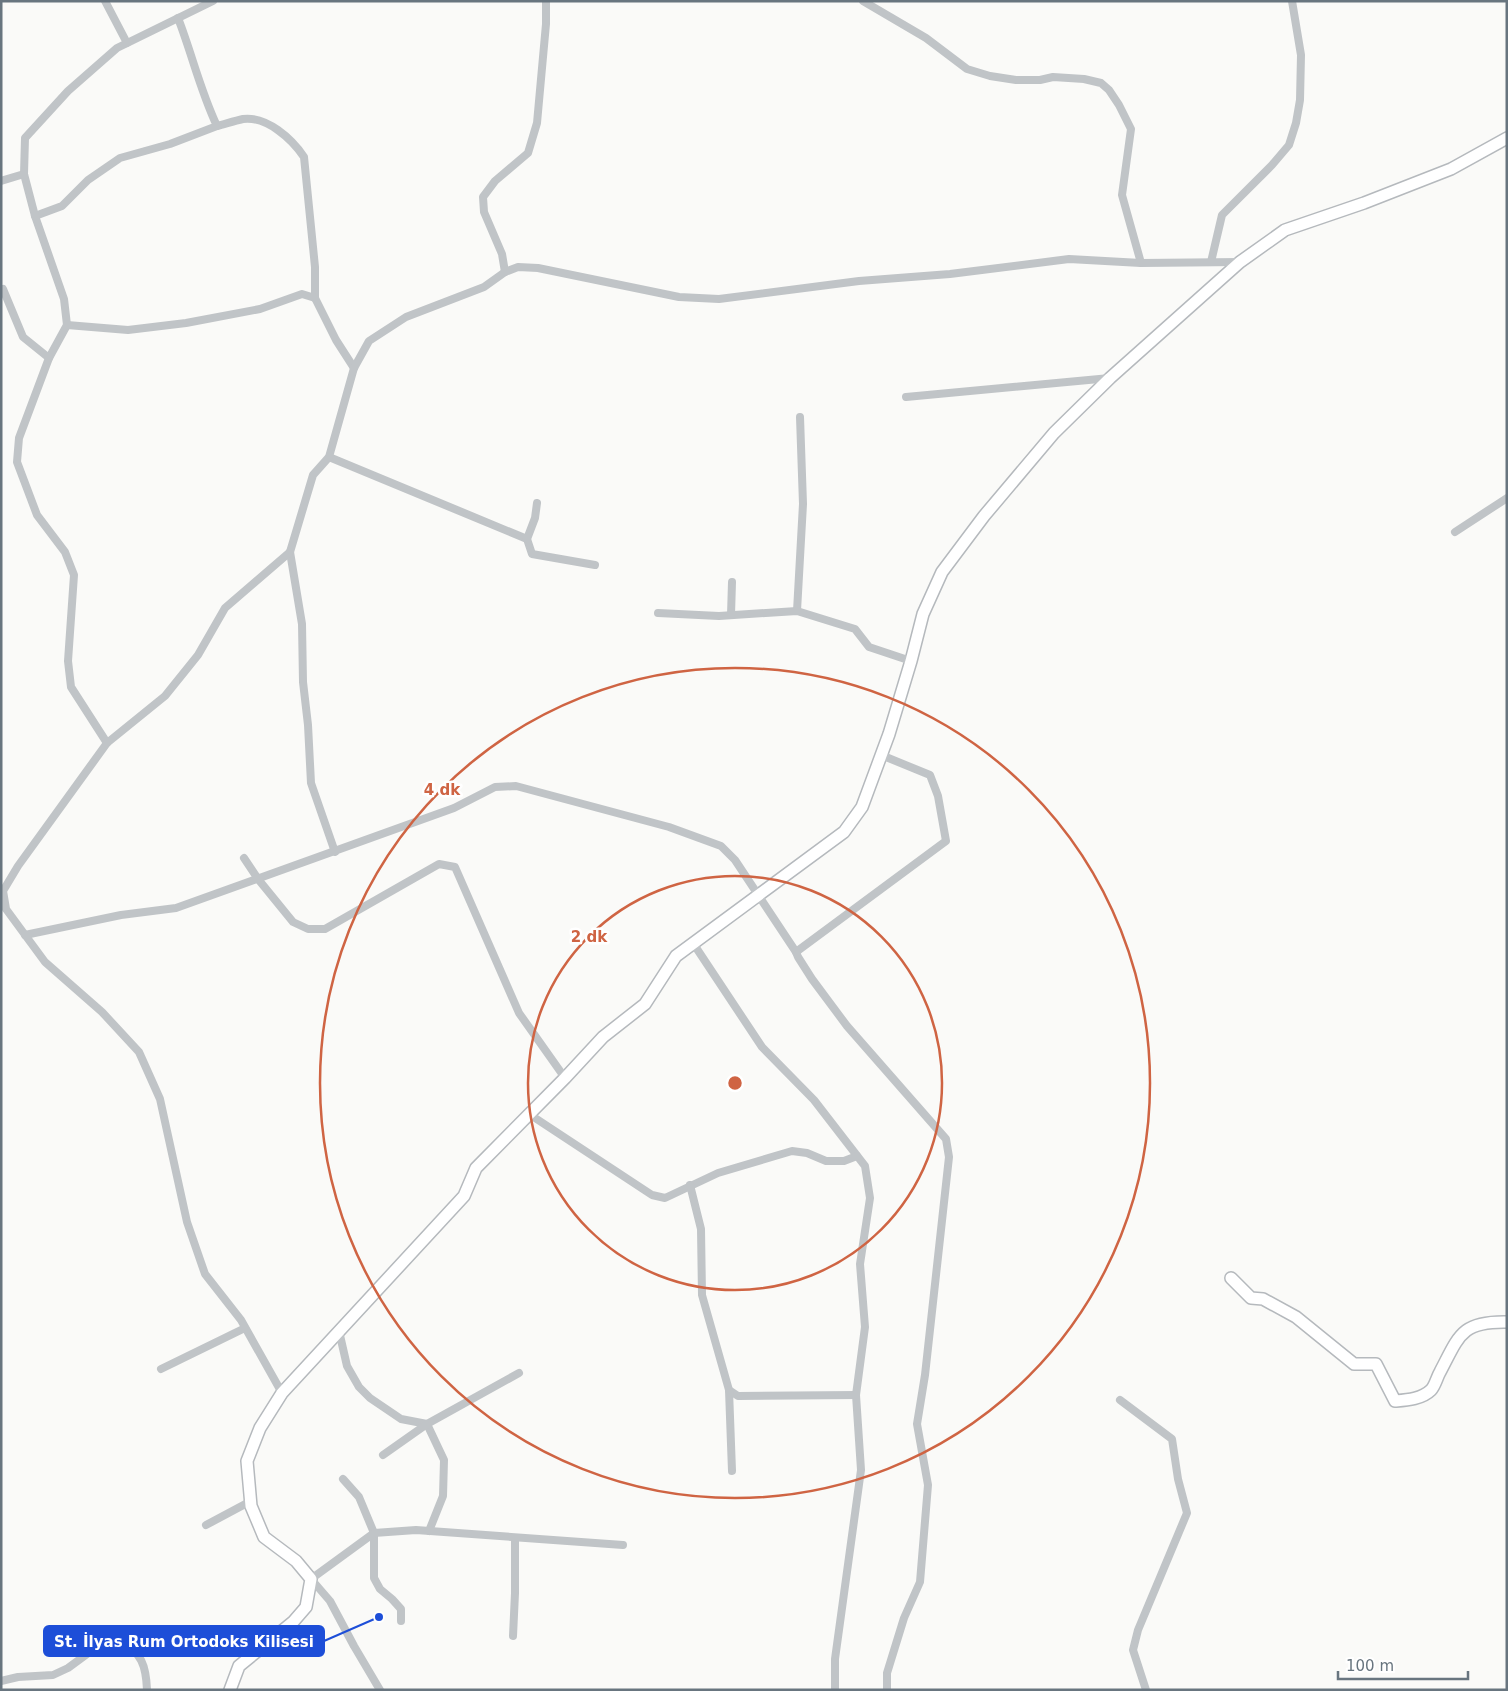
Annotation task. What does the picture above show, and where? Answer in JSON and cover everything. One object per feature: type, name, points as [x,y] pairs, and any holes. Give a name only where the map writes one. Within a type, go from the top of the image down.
[{"type":"street","points":[[106,1],[127,43]]},
{"type":"street","points":[[107,743],[71,687],[68,661],[74,575],[65,552],[37,515],[17,462],[19,438],[49,358],[68,326],[64,299],[35,216],[24,174],[25,138],[68,91],[117,48],[213,1]]},
{"type":"street","points":[[505,272],[502,254],[484,212],[483,197],[495,181],[528,153],[537,123],[546,24],[546,1]]},
{"type":"street","points":[[863,1],[926,38],[968,69],[990,76],[1016,80],[1084,79],[1100,83],[1109,90],[1119,105],[1131,130],[1122,195],[1141,263]]},
{"type":"street","points":[[1210,262],[1222,216],[1289,145],[1296,123],[1300,100],[1301,55],[1292,1]]},
{"type":"street","points":[[178,18],[204,99],[217,126]]},
{"type":"street","points":[[35,216],[62,206],[88,180],[120,158],[170,144],[217,126],[245,119],[264,122],[281,132],[297,146],[304,157],[315,266],[315,298],[336,340],[354,368]]},
{"type":"street","points":[[381,1690],[354,1646],[330,1601],[296,1561],[264,1537],[251,1506],[247,1461],[260,1428],[282,1393],[464,1196],[476,1168],[566,1078],[603,1037],[645,1004],[676,956],[844,832],[862,807],[911,661],[923,614],[942,572],[984,516],[1054,433],[1110,378],[1240,262],[1284,230],[1364,203],[1451,169],[1507,138]]},
{"type":"street","points":[[1,181],[24,174]]},
{"type":"street","points":[[335,852],[311,782],[308,725],[303,682],[302,624],[290,552],[313,475],[330,457],[354,368],[369,341],[406,316],[484,287],[505,272],[518,267],[538,268],[679,297],[719,299],[859,281],[950,274],[1069,259],[1141,263],[1240,262]]},
{"type":"street","points":[[1,290],[3,289],[23,337],[49,358]]},
{"type":"street","points":[[68,326],[128,330],[147,328],[186,323],[260,309],[302,294],[315,298]]},
{"type":"street","points":[[906,397],[1110,378]]},
{"type":"street","points":[[797,611],[803,504],[800,417]]},
{"type":"street","points":[[330,457],[527,539]]},
{"type":"street","points":[[1455,532],[1507,498]]},
{"type":"street","points":[[537,503],[535,518],[527,539],[532,554],[595,565]]},
{"type":"street","points":[[282,1393],[245,1328],[205,1274],[187,1222],[160,1099],[139,1052],[102,1012],[45,962],[26,935],[4,911],[3,891],[23,859],[107,743],[165,696],[198,655],[225,608],[290,552]]},
{"type":"street","points":[[731,615],[732,582]]},
{"type":"street","points":[[658,612],[718,616],[797,611],[855,629],[869,647],[911,661]]},
{"type":"street","points":[[796,952],[946,841],[938,796],[930,775],[881,755]]},
{"type":"street","points":[[26,935],[121,915],[176,908],[454,808],[495,787],[516,786],[669,827],[721,846],[735,860],[812,979],[847,1026],[946,1139],[949,1158],[925,1375],[917,1424],[928,1485],[920,1582],[901,1627],[887,1672],[887,1690]]},
{"type":"street","points":[[244,858],[258,879],[293,922],[308,929],[325,929],[439,864],[455,867],[520,1013],[566,1078]]},
{"type":"street","points":[[693,943],[762,1047],[814,1100],[865,1166],[870,1198],[860,1264],[865,1328],[856,1395],[860,1470],[835,1659],[835,1690]]},
{"type":"street","points":[[528,1114],[652,1195],[666,1198],[718,1173],[792,1152],[807,1153],[826,1161],[844,1162],[857,1156]]},
{"type":"street","points":[[690,1185],[701,1229],[702,1295],[730,1390],[732,1471]]},
{"type":"street","points":[[1231,1278],[1251,1298],[1263,1298],[1296,1317],[1354,1364],[1376,1364],[1395,1401],[1414,1400],[1431,1390],[1452,1346],[1465,1330],[1486,1322],[1507,1322]]},
{"type":"street","points":[[161,1369],[245,1328]]},
{"type":"street","points":[[339,1331],[346,1366],[359,1387],[370,1398],[402,1419],[427,1424]]},
{"type":"street","points":[[383,1455],[427,1424],[520,1373]]},
{"type":"street","points":[[730,1390],[738,1396],[856,1395]]},
{"type":"street","points":[[1120,1400],[1172,1439],[1178,1479],[1187,1513],[1138,1630],[1133,1650],[1146,1690]]},
{"type":"street","points":[[427,1424],[444,1460],[443,1496],[429,1531]]},
{"type":"street","points":[[343,1479],[359,1497],[374,1533],[374,1578],[380,1590],[401,1609],[401,1621]]},
{"type":"street","points":[[206,1525],[251,1501]]},
{"type":"street","points":[[230,1690],[239,1666],[293,1622],[306,1608],[311,1579],[374,1533],[416,1530],[623,1545]]},
{"type":"street","points":[[513,1636],[515,1538]]},
{"type":"street","points":[[1,1681],[18,1677],[53,1675],[68,1668],[106,1640],[122,1638],[138,1653],[146,1671],[147,1690]]},
{"type":"place","name":"St. İlyas Rum Ortodoks Kilisesi","points":[[379,1617]]}]
